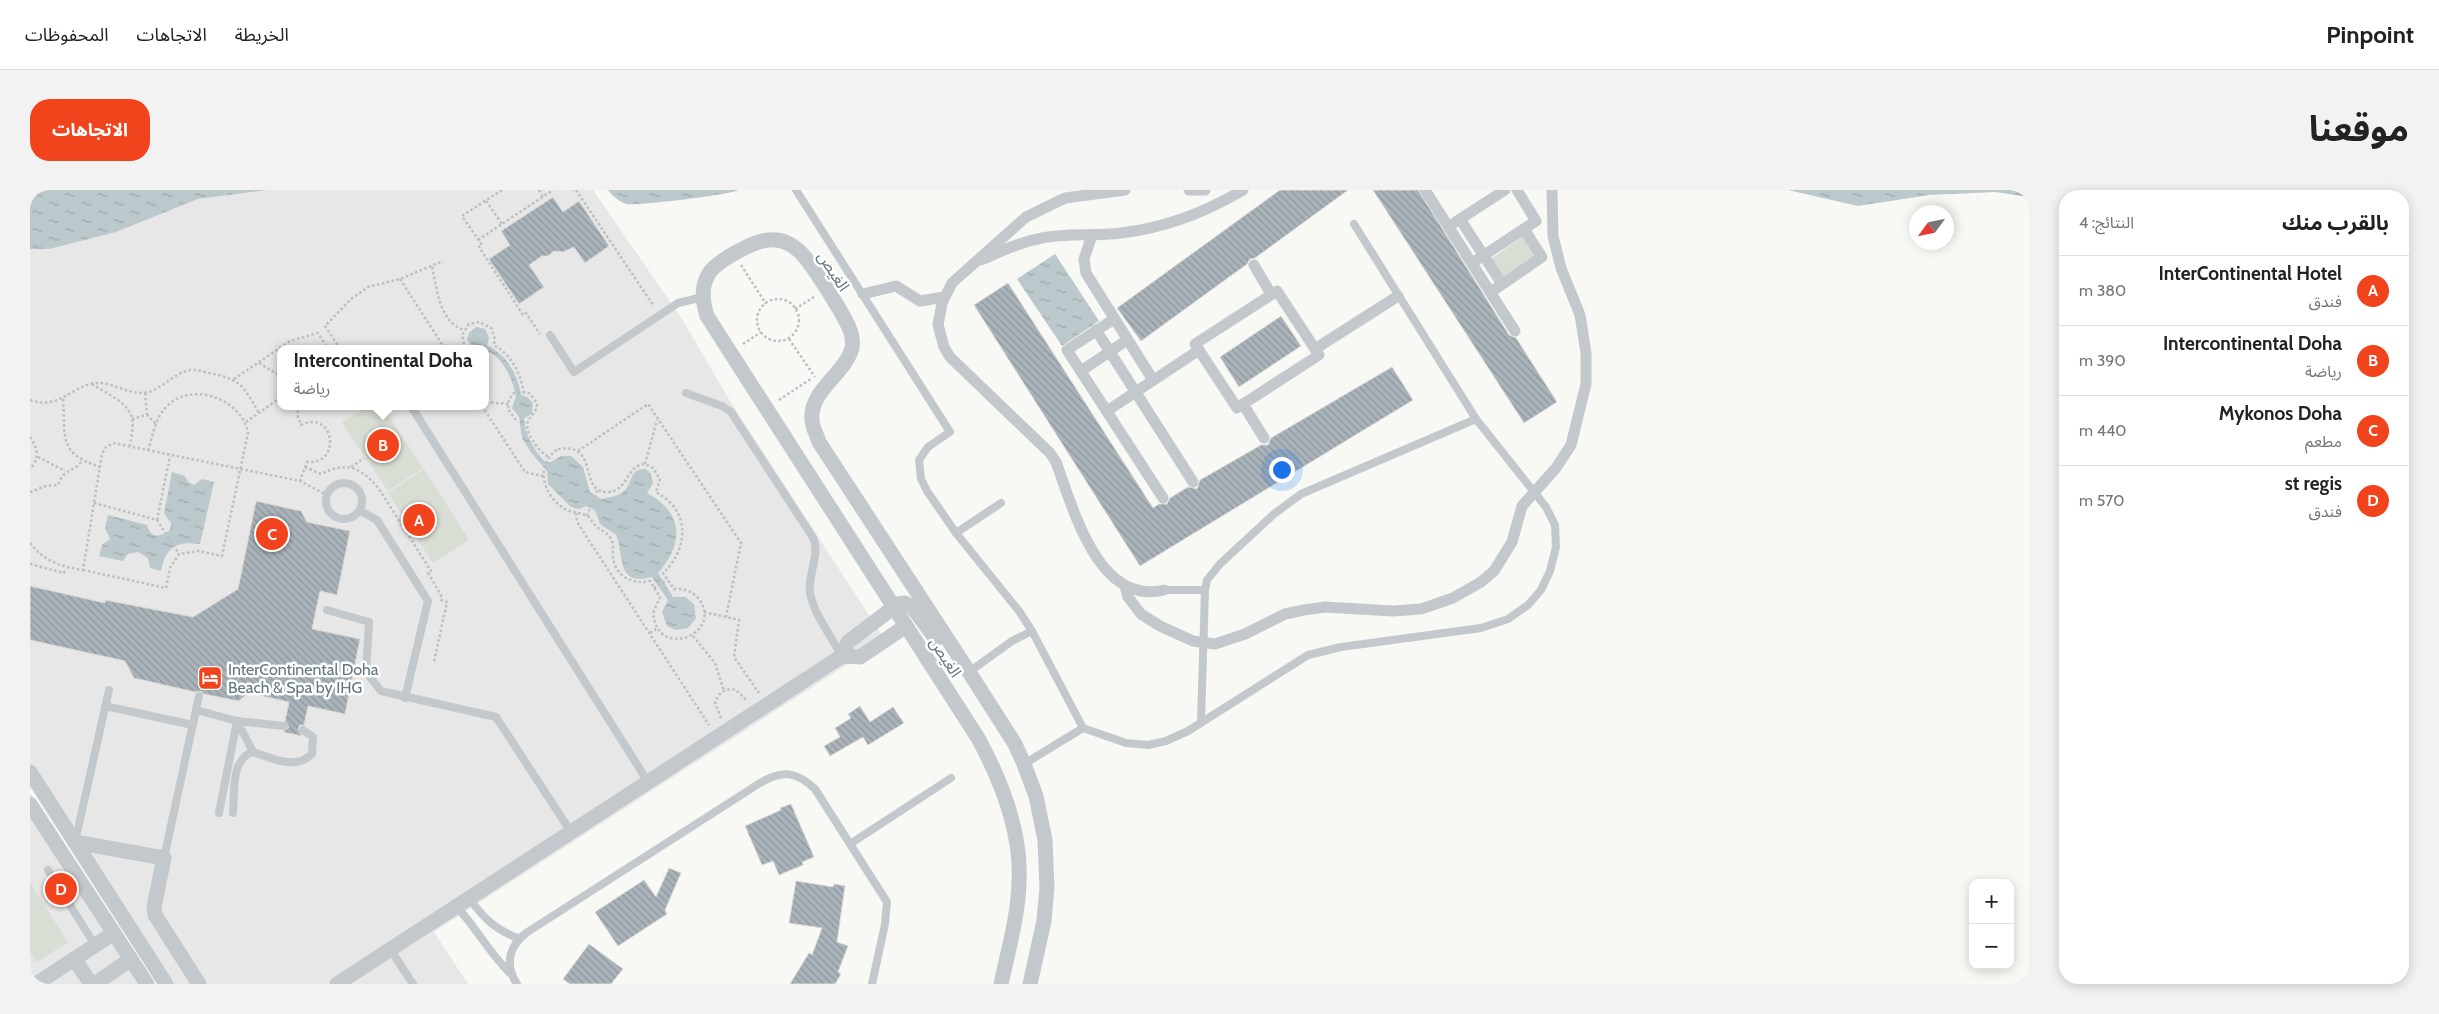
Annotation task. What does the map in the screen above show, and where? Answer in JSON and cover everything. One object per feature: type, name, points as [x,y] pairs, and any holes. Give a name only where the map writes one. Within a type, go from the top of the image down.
[{"type":"street","points":[[1125,190],[1062,194],[1026,217],[952,283],[944,297],[938,326],[944,347],[950,357],[1050,453],[1056,462],[1087,542],[1111,575],[1126,586],[1139,592],[1153,593],[1164,590]]},
{"type":"street","points":[[1189,190],[1205,190]]},
{"type":"street","points":[[970,265],[1005,249],[1040,238],[1121,233],[1166,223],[1209,207],[1243,190]]},
{"type":"street","points":[[1425,190],[1515,331]]},
{"type":"street","points":[[1448,227],[1505,190]]},
{"type":"street","points":[[1472,263],[1536,220],[1517,190]]},
{"type":"street","points":[[1126,586],[1128,597],[1140,614],[1160,626],[1193,641],[1204,643],[1228,641],[1272,619],[1304,610],[1347,607],[1409,610],[1453,598],[1482,582],[1502,561],[1512,542],[1522,506],[1556,468],[1570,445],[1583,400],[1587,370],[1580,316],[1561,268],[1553,236],[1552,190]]},
{"type":"street","points":[[1460,219],[1502,284]]},
{"type":"street","points":[[1491,292],[1542,257],[1524,228]]},
{"type":"street","points":[[1092,235],[1084,259],[1086,273],[1153,380]]},
{"type":"street","points":[[1460,244],[1471,237]]},
{"type":"street","name":"الغيص","points":[[1001,984],[1016,915],[1020,881],[1016,840],[997,774],[978,738],[765,410],[707,316],[703,297],[708,274],[717,265],[752,242],[768,239],[790,245],[803,255],[851,330],[853,347],[845,364],[820,381],[812,410],[812,421],[819,442],[1015,744],[1036,796],[1044,840],[1047,887],[1044,921],[1030,984]]},
{"type":"street","points":[[1254,265],[1271,294]]},
{"type":"street","points":[[863,294],[896,286],[914,300],[920,301],[944,297]]},
{"type":"street","points":[[1277,291],[1315,349],[1319,355],[1237,408],[1195,344],[1277,291]]},
{"type":"street","points":[[1315,349],[1398,296]]},
{"type":"street","points":[[1114,319],[1067,350],[1163,498]]},
{"type":"street","points":[[1096,330],[1193,482]]},
{"type":"street","points":[[1081,371],[1127,340]]},
{"type":"street","points":[[1107,411],[1199,350]]},
{"type":"street","points":[[1243,404],[1264,438]]},
{"type":"street","points":[[337,984],[842,656],[848,642],[902,603],[908,604],[936,639],[951,645]]},
{"type":"street","points":[[842,656],[860,657],[906,626]]},
{"type":"street","points":[[30,772],[166,984]]},
{"type":"street","points":[[30,804],[34,815],[147,984]]},
{"type":"street","points":[[75,842],[164,858],[154,907],[155,915],[199,984]]},
{"type":"street","points":[[36,984],[114,933]]},
{"type":"street","points":[[75,960],[98,982],[131,959]]},
{"type":"lane","points":[[796,190],[950,432],[928,447],[919,460],[918,467],[927,491],[956,533],[1019,611],[1032,631],[1083,728],[1126,743],[1148,745],[1166,742],[1308,655],[1350,645],[1481,628],[1508,619],[1528,605],[1541,590],[1550,570],[1556,547],[1556,526],[1546,507],[1476,420],[1354,224]]},
{"type":"lane","points":[[546,336],[574,372],[678,302],[703,297]]},
{"type":"lane","points":[[686,393],[722,406],[731,412],[812,536],[816,546],[810,592],[842,656]]},
{"type":"lane","points":[[414,410],[648,782]]},
{"type":"lane","points":[[1201,722],[1205,590],[1207,580],[1220,564],[1274,514],[1301,494],[1476,420]]},
{"type":"lane","points":[[342,482],[355,486],[363,498],[360,511],[349,519],[337,518],[328,508],[327,496],[335,485],[342,482]]},
{"type":"lane","points":[[956,533],[1001,503]]},
{"type":"lane","points":[[360,511],[377,520],[428,602],[405,698]]},
{"type":"lane","points":[[1164,590],[1205,590]]},
{"type":"lane","points":[[327,610],[369,622],[366,672],[382,691],[405,698],[496,716],[572,832]]},
{"type":"lane","points":[[969,672],[1012,641],[1032,631]]},
{"type":"lane","points":[[75,842],[109,690]]},
{"type":"lane","points":[[164,858],[199,696]]},
{"type":"lane","points":[[105,706],[193,725]]},
{"type":"lane","points":[[196,710],[237,721],[284,726]]},
{"type":"lane","points":[[237,721],[253,752]]},
{"type":"lane","points":[[219,813],[237,721]]},
{"type":"lane","points":[[1024,764],[1083,728]]},
{"type":"lane","points":[[233,813],[237,766],[242,758],[253,752],[294,764],[301,763],[312,754],[314,746],[313,737],[303,730]]},
{"type":"lane","points":[[510,974],[510,955],[519,939],[770,778],[781,774],[793,774],[804,779],[815,789],[887,902],[886,917],[872,984]]},
{"type":"lane","points":[[850,844],[951,778]]},
{"type":"lane","points":[[48,870],[95,946]]},
{"type":"lane","points":[[469,898],[484,917],[497,929],[519,939]]},
{"type":"lane","points":[[456,906],[471,922],[517,984]]},
{"type":"lane","points":[[390,949],[413,984]]},
{"type":"path","points":[[502,190],[462,216],[482,246],[479,247],[523,315],[526,313],[546,336]]},
{"type":"path","points":[[539,190],[543,196]]},
{"type":"path","points":[[478,240],[553,190]]},
{"type":"path","points":[[574,190],[659,315]]},
{"type":"path","points":[[486,201],[502,224]]},
{"type":"path","points":[[734,254],[766,304]]},
{"type":"path","points":[[337,345],[325,326],[363,290],[380,282],[400,279],[442,261]]},
{"type":"path","points":[[432,266],[437,292],[446,314],[458,328],[464,330]]},
{"type":"path","points":[[400,279],[442,345]]},
{"type":"path","points":[[795,309],[826,290]]},
{"type":"path","points":[[774,300],[784,301],[795,309],[798,323],[795,332],[788,338],[773,340],[761,332],[757,319],[760,310],[766,304],[774,300]]},
{"type":"path","points":[[464,345],[462,341],[464,330],[475,322],[484,322],[491,328],[495,339],[494,345],[503,350],[518,370],[523,392]]},
{"type":"path","points":[[729,353],[761,332]]},
{"type":"path","points":[[284,345],[290,341],[318,333],[326,345]]},
{"type":"path","points":[[765,410],[820,381],[788,338]]},
{"type":"path","points":[[234,379],[277,350]]},
{"type":"path","points":[[259,363],[277,374]]},
{"type":"path","points":[[30,406],[30,400],[40,403],[63,399],[82,387],[92,384],[107,383],[132,392],[145,392],[190,370],[234,379],[242,385],[259,413]]},
{"type":"path","points":[[92,384],[120,403],[132,418],[130,446]]},
{"type":"path","points":[[145,392],[147,415],[156,424]]},
{"type":"path","points":[[516,420],[510,413],[508,404],[510,397],[514,393],[529,393],[537,403],[535,413],[528,421],[530,434],[538,448],[549,458]]},
{"type":"path","points":[[148,451],[156,424],[168,405],[180,397],[194,394],[211,396],[229,403],[246,422],[248,433],[222,556],[199,551],[178,553]]},
{"type":"path","points":[[63,399],[65,439],[71,452],[82,461],[100,467]]},
{"type":"path","points":[[246,422],[277,400]]},
{"type":"path","points":[[489,402],[508,404]]},
{"type":"path","points":[[578,451],[648,404],[741,543],[726,617]]},
{"type":"path","points":[[298,410],[297,414],[301,425],[307,422],[316,423],[329,433],[332,440],[330,447],[322,458],[307,462],[300,482]]},
{"type":"path","points":[[485,410],[525,472],[543,474]]},
{"type":"path","points":[[132,418],[147,415]]},
{"type":"path","points":[[645,464],[658,418]]},
{"type":"path","points":[[30,437],[37,449],[37,457],[30,470]]},
{"type":"path","points":[[83,570],[102,454],[109,445],[130,446],[300,482],[327,496]]},
{"type":"path","points":[[572,449],[578,451],[585,459],[592,482],[598,489],[606,492],[614,490],[625,482],[632,469],[645,464],[653,468],[659,476],[660,479],[656,492],[674,506],[681,520],[683,532],[680,549],[673,562],[663,573],[674,589],[694,594],[701,602],[704,612],[703,623],[693,636],[676,640],[663,634],[658,628],[653,613],[660,597],[655,587],[650,581],[634,582],[622,576],[613,558],[614,544],[609,536],[587,516],[561,507],[545,487],[543,474],[549,458],[558,450],[572,449]]},
{"type":"path","points":[[170,456],[157,520],[178,553]]},
{"type":"path","points":[[37,457],[65,471]]},
{"type":"path","points":[[349,467],[364,458]]},
{"type":"path","points":[[30,492],[46,486],[58,485],[65,471],[79,465],[82,461]]},
{"type":"path","points":[[587,516],[598,489]]},
{"type":"path","points":[[94,503],[157,520]]},
{"type":"path","points":[[576,513],[577,522],[650,633],[723,733]]},
{"type":"path","points":[[406,531],[410,528]]},
{"type":"path","points":[[30,543],[42,557],[65,568],[83,570],[166,588],[170,568],[178,553]]},
{"type":"path","points":[[30,564],[64,573],[65,568]]},
{"type":"path","points":[[612,575],[618,570]]},
{"type":"path","points":[[655,587],[666,580]]},
{"type":"path","points":[[704,612],[739,620],[734,657],[761,709]]},
{"type":"path","points":[[650,633],[658,628]]},
{"type":"path","points":[[693,636],[715,663],[724,691]]},
{"type":"path","points":[[723,733],[716,707],[716,699],[724,691],[732,689],[740,692],[761,709]]},
{"type":"shaded area","points":[[268,190],[593,190],[682,319],[730,401],[885,640],[434,932],[468,984],[158,984],[30,782],[30,249],[50,249],[116,232],[198,199]]},
{"type":"shaded area","points":[[1525,235],[1539,254],[1502,279],[1489,260]]},
{"type":"shaded area","points":[[361,410],[385,410],[423,468],[388,491],[342,423]]},
{"type":"shaded area","points":[[424,469],[469,540],[433,563],[388,493]]},
{"type":"shaded area","points":[[30,793],[153,984],[30,984]]},
{"type":"shaded area","points":[[30,883],[68,942],[37,962],[30,952]]},
{"type":"water","points":[[30,190],[268,190],[198,199],[116,232],[50,249],[30,249]]},
{"type":"water","points":[[608,190],[738,190],[664,202],[626,204],[614,197]]},
{"type":"water","points":[[1788,190],[2029,190],[2029,197],[1995,192],[1929,195],[1858,206]]},
{"type":"water","points":[[1055,254],[1099,321],[1062,346],[1017,279]]},
{"type":"water","points":[[476,327],[485,329],[489,338],[487,345],[471,345],[467,340],[469,333]]},
{"type":"water","points":[[489,346],[500,354],[514,372],[521,395],[527,397],[533,403],[532,414],[524,418],[526,430],[530,442],[545,462],[551,462],[561,456],[571,456],[583,467],[590,492],[601,499],[622,493],[627,488],[634,473],[641,469],[646,469],[651,474],[653,483],[647,493],[668,510],[674,519],[676,530],[676,540],[672,551],[667,562],[658,573],[673,597],[685,597],[694,604],[696,618],[688,628],[676,630],[667,626],[662,612],[668,600],[652,577],[640,579],[632,577],[627,573],[616,535],[600,524],[595,510],[586,506],[579,509],[571,507],[548,484],[547,471],[532,454],[522,438],[519,417],[512,408],[516,396],[511,379],[503,364],[489,352]]},
{"type":"water","points":[[172,472],[185,476],[188,482],[194,485],[202,479],[214,482],[200,544],[192,543],[173,547],[166,556],[161,571],[150,568],[148,558],[138,552],[128,554],[123,561],[99,556],[102,545],[110,539],[105,528],[108,515],[147,525],[153,535],[163,534],[170,530],[171,523],[164,513]]},
{"type":"building","points":[[1280,190],[1348,190],[1255,258],[1250,259],[1247,264],[1141,341],[1117,308]]},
{"type":"building","points":[[1373,190],[1418,190],[1509,335],[1516,338],[1557,402],[1524,423]]},
{"type":"building","points":[[553,197],[563,212],[579,201],[609,246],[585,263],[574,247],[563,252],[554,251],[548,256],[542,256],[529,265],[544,287],[519,304],[489,259],[510,245],[501,231]]},
{"type":"building","points":[[1008,283],[1153,508],[1159,504],[1167,504],[1170,498],[1188,487],[1197,489],[1200,480],[1261,445],[1268,445],[1271,438],[1392,367],[1413,400],[1140,566],[974,305]]},
{"type":"building","points":[[1281,316],[1301,346],[1239,387],[1220,357]]},
{"type":"building","points":[[256,501],[301,511],[307,522],[350,531],[337,595],[320,591],[312,629],[360,639],[345,714],[308,706],[304,725],[300,725],[298,729],[302,736],[283,732],[289,727],[285,721],[289,702],[249,693],[238,701],[204,694],[201,691],[195,692],[134,678],[125,661],[30,640],[30,586],[105,603],[105,600],[193,617],[238,589]]},
{"type":"building","points":[[860,706],[870,722],[893,707],[904,723],[868,745],[863,737],[830,756],[824,746],[840,737],[835,728],[851,718],[848,714]]},
{"type":"building","points":[[791,804],[814,857],[802,862],[803,865],[779,875],[773,861],[762,865],[745,826]]},
{"type":"building","points":[[669,868],[681,873],[665,910],[667,914],[618,946],[595,912],[644,880],[656,897]]},
{"type":"building","points":[[796,881],[833,887],[834,884],[845,886],[837,942],[848,946],[838,972],[841,974],[835,984],[790,984],[809,953],[812,955],[822,928],[789,923]]},
{"type":"building","points":[[589,944],[623,969],[611,984],[570,984],[563,979]]},
{"type":"place","name":"Intercontinental Doha","points":[[383,445]]},
{"type":"place","name":"InterContinental Hotel","points":[[419,520]]},
{"type":"place","name":"Mykonos Doha","points":[[272,534]]},
{"type":"place","name":"InterContinental Doha Beach & Spa by IHG","points":[[210,678]]},
{"type":"place","name":"st regis","points":[[61,889]]}]
